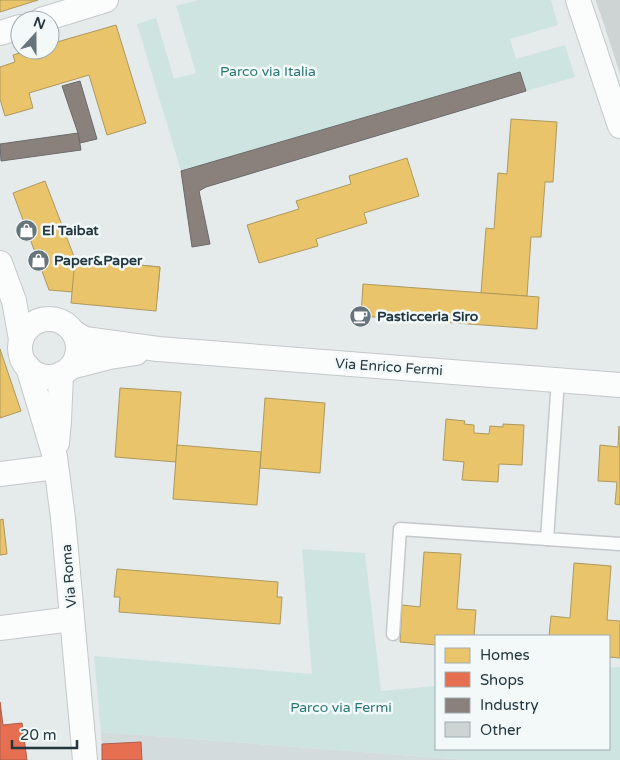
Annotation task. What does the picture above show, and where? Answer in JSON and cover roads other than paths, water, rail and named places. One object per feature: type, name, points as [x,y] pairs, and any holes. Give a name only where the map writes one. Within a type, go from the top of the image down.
[{"type":"street","points":[[60,14],[106,0]]},
{"type":"street","points":[[578,0],[620,126]]},
{"type":"street","points":[[0,262],[14,301],[22,339]]},
{"type":"street","points":[[14,301],[38,319],[45,319],[56,320],[66,324],[73,332],[77,341],[76,359],[66,371],[49,377],[37,374],[28,367],[22,359],[20,349],[26,330],[34,323],[45,319]]},
{"type":"street","name":"Via Enrico Fermi","points":[[73,332],[85,339],[158,349],[620,385]]},
{"type":"street","name":"Via Enrico Fermi","points":[[66,371],[110,357],[158,349]]},
{"type":"street","name":"Via Roma","points":[[28,367],[56,462],[63,518],[85,760]]},
{"type":"street","name":"Via Roma","points":[[56,462],[66,371]]},
{"type":"street","points":[[0,474],[56,462]]},
{"type":"street","points":[[0,628],[72,619]]},
{"type":"lane","points":[[548,539],[558,380]]},
{"type":"lane","points":[[393,634],[400,529],[620,544]]},
{"type":"place","name":"El Taibat","points":[[26,230]]},
{"type":"place","name":"Paper&Paper","points":[[38,260]]},
{"type":"place","name":"Pasticceria Siro","points":[[361,316]]},
{"type":"park label","name":"Parco via Italia","points":[[268,71]]},
{"type":"park label","name":"Parco via Fermi","points":[[341,707]]}]
